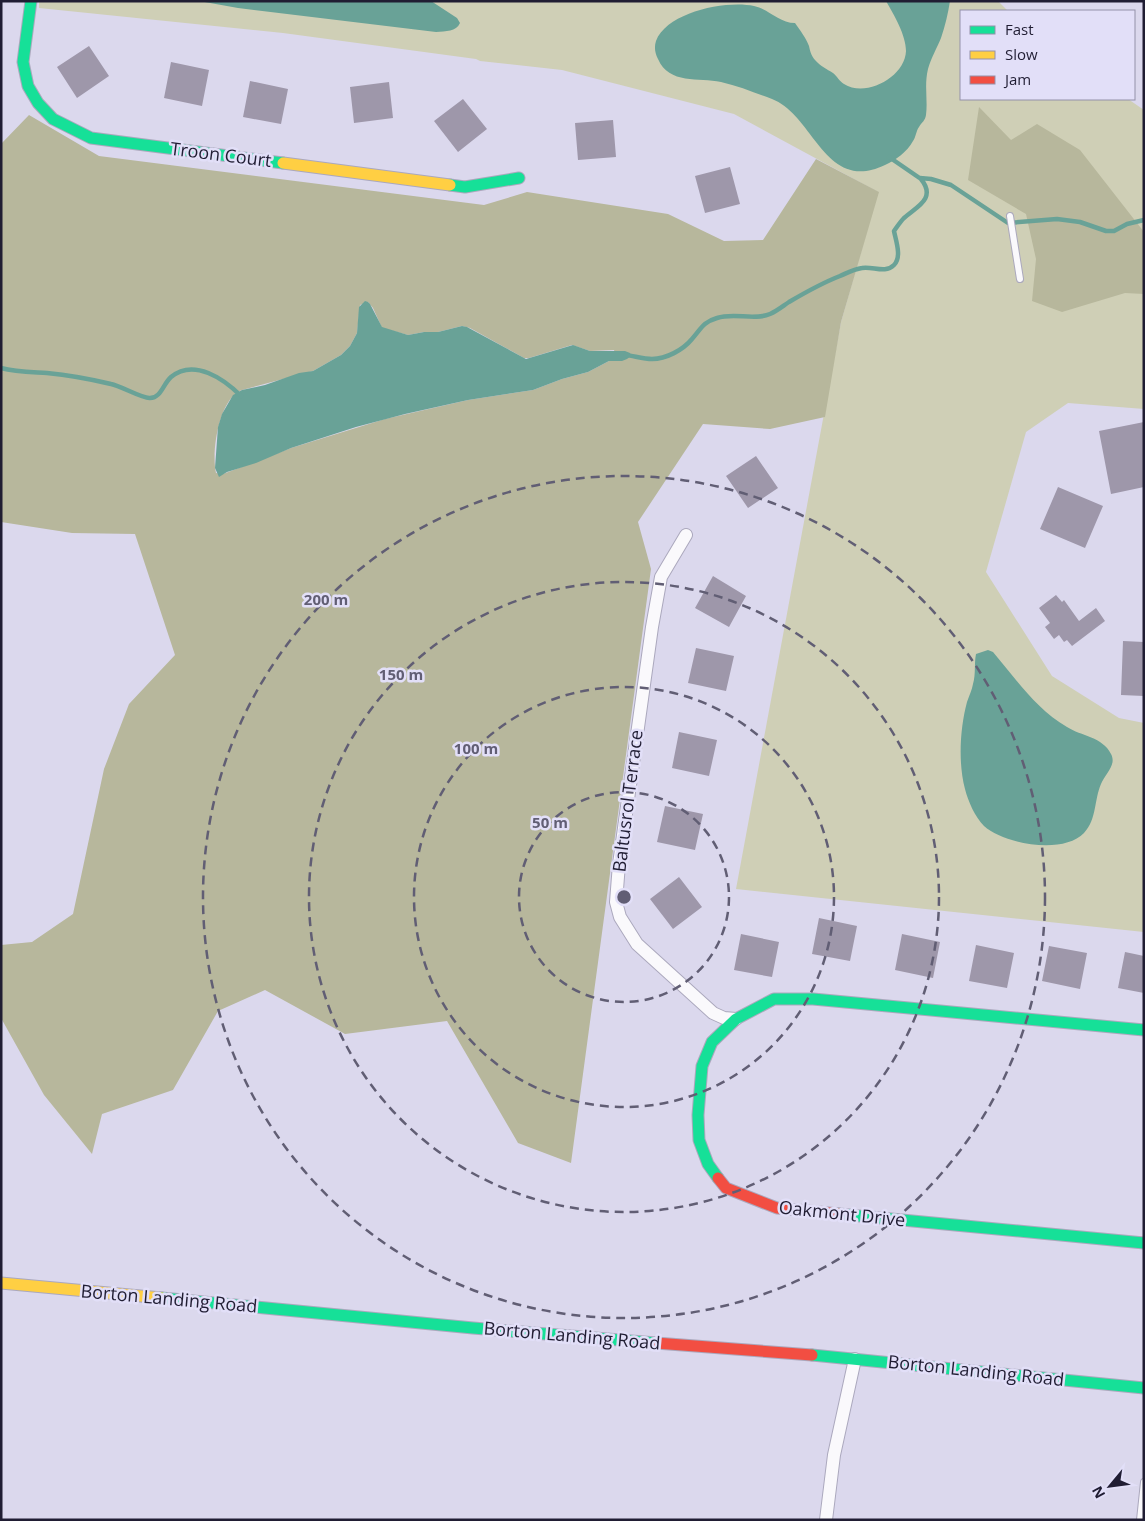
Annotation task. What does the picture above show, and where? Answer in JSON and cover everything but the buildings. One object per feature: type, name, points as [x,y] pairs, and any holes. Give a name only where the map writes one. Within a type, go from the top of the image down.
[{"type":"street","name":"Troon Court","points":[[30,1],[23,62],[28,86],[38,103],[53,120],[91,138],[465,187],[519,178]]},
{"type":"street","name":"Baltusrol Terrace","points":[[686,535],[661,577],[619,864],[616,902],[620,917],[637,944],[712,1013],[724,1018],[736,1019]]},
{"type":"street","name":"Oakmont Drive","points":[[1144,1030],[813,999],[774,999],[736,1019],[712,1042],[702,1066],[698,1114],[699,1140],[708,1164],[726,1188],[777,1208],[1144,1244]]},
{"type":"street","name":"Borton Landing Road","points":[[1,1283],[483,1329],[855,1359],[1144,1388]]},
{"type":"street","points":[[826,1520],[834,1455],[855,1359]]},
{"type":"lane","points":[[1010,216],[1020,279]]},
{"type":"lane","points":[[1140,1520],[1144,1482]]},
{"type":"shaded area","points":[[39,1],[998,1],[1007,10],[960,10],[960,100],[1129,100],[1144,110],[1144,409],[1068,403],[1026,432],[986,572],[1052,676],[1119,718],[1144,723],[1144,932],[736,889],[841,322],[878,192],[734,114],[562,70],[480,61],[283,33],[39,8]]},
{"type":"shaded area","points":[[199,1],[431,1],[457,18],[460,23],[453,30],[436,32],[238,8]]},
{"type":"shaded area","points":[[886,1],[950,1],[941,38],[928,69],[925,119],[908,149],[893,161],[865,171],[848,169],[834,161],[799,120],[772,99],[721,82],[685,78],[669,73],[658,59],[656,52],[656,41],[662,31],[672,22],[684,16],[699,10],[728,5],[754,6],[784,21],[795,23],[806,40],[815,60],[843,83],[853,88],[873,87],[892,77],[904,60],[906,51],[902,32]]},
{"type":"shaded area","points":[[979,107],[1011,140],[1037,124],[1080,150],[1144,232],[1144,294],[1125,293],[1062,312],[1032,301],[1036,259],[1026,214],[968,180]]},
{"type":"shaded area","points":[[29,115],[99,156],[484,205],[527,192],[668,214],[724,241],[763,240],[816,159],[879,192],[841,322],[825,417],[770,429],[703,424],[638,522],[651,569],[571,1163],[518,1143],[447,1021],[345,1034],[265,990],[218,1011],[173,1090],[102,1114],[92,1154],[44,1095],[1,1018],[1,945],[32,942],[73,914],[104,769],[129,704],[175,655],[135,534],[72,533],[1,522],[1,144]],"holes":[[[368,302],[373,308],[382,328],[408,335],[438,332],[462,326],[470,328],[524,358],[572,345],[590,351],[614,350],[617,361],[609,361],[588,372],[533,390],[468,400],[385,419],[291,448],[223,474],[216,473],[215,452],[218,427],[222,414],[234,395],[242,390],[313,371],[341,355],[350,346],[357,333],[360,305]]]},
{"type":"shaded area","points":[[365,301],[370,304],[382,327],[408,335],[438,332],[462,326],[526,359],[573,345],[590,351],[625,351],[630,353],[631,356],[622,361],[609,361],[588,372],[533,390],[468,400],[356,427],[291,448],[256,463],[227,472],[219,477],[215,468],[218,427],[222,414],[233,395],[242,390],[265,385],[299,373],[313,371],[341,355],[350,346],[357,333],[359,307]]},
{"type":"shaded area","points":[[988,650],[993,652],[1027,693],[1056,720],[1073,730],[1097,740],[1111,754],[1112,766],[1101,784],[1091,822],[1084,833],[1074,840],[1062,844],[1048,845],[1019,842],[1005,838],[984,826],[970,804],[961,768],[963,723],[974,680],[976,654]]},
{"type":"waterway","points":[[626,355],[646,359],[668,356],[684,347],[703,326],[712,320],[724,316],[764,316],[814,288],[851,271],[866,268],[887,269],[894,265],[898,258],[894,231],[904,218],[923,202],[927,192],[921,179],[889,157]]},
{"type":"waterway","points":[[920,178],[951,185],[1008,223],[1057,219],[1080,222],[1106,231],[1114,231],[1127,224],[1144,220]]},
{"type":"waterway","points":[[1,368],[95,380],[115,385],[147,398],[157,396],[168,380],[180,372],[199,370],[226,383],[241,396]]},
{"type":"traffic: fast","points":[[31,1],[23,62],[28,86],[38,103],[53,119],[91,138],[283,163]]},
{"type":"traffic: fast","points":[[450,185],[465,187],[519,178]]},
{"type":"traffic: fast","points":[[718,1178],[708,1164],[699,1140],[698,1115],[702,1066],[712,1042],[736,1019],[774,999],[813,999],[1144,1030]]},
{"type":"traffic: fast","points":[[839,1214],[1144,1243]]},
{"type":"traffic: fast","points":[[162,1298],[473,1328],[656,1343]]},
{"type":"traffic: fast","points":[[812,1355],[1144,1388]]},
{"type":"traffic: slow","points":[[283,163],[450,185]]},
{"type":"traffic: slow","points":[[1,1283],[162,1298]]},
{"type":"traffic: jam","points":[[718,1178],[726,1188],[777,1208],[839,1214]]},
{"type":"traffic: jam","points":[[656,1343],[812,1355]]}]
